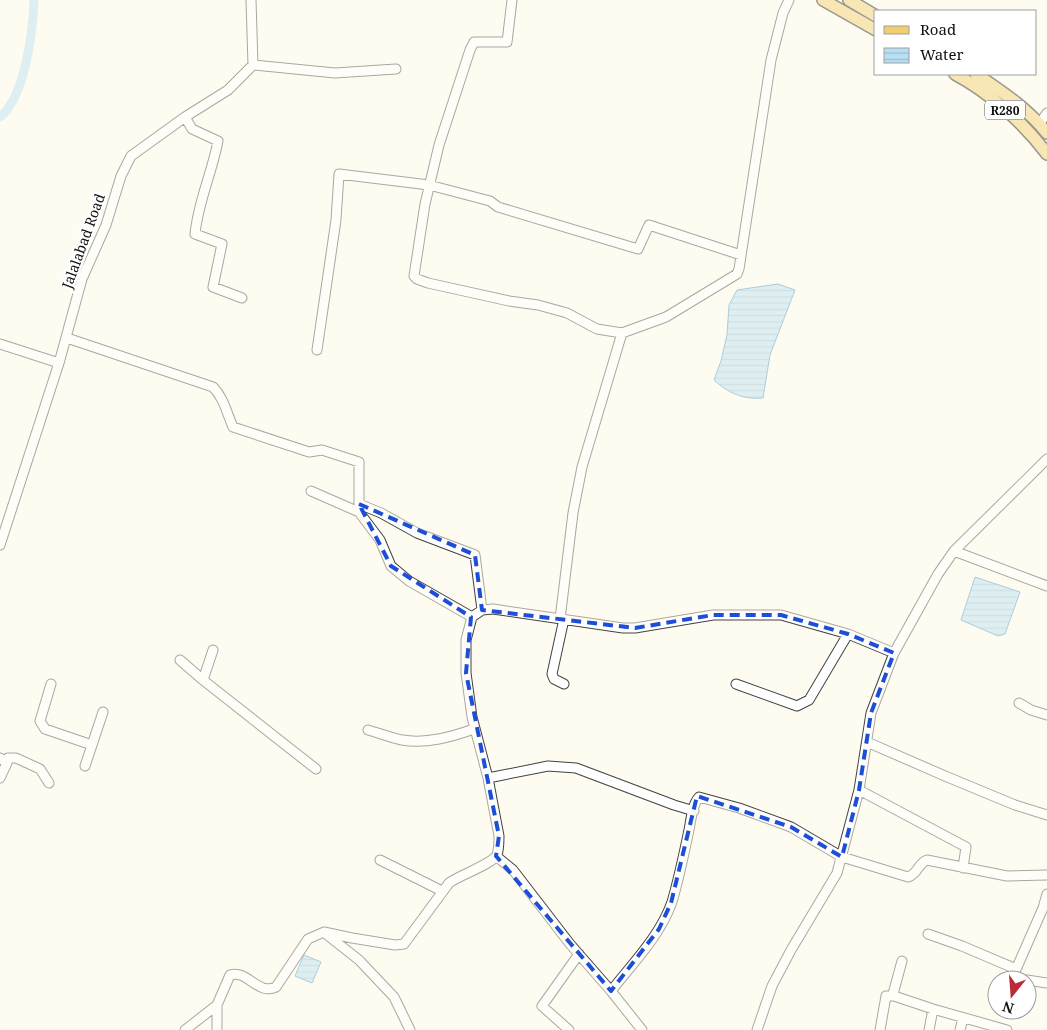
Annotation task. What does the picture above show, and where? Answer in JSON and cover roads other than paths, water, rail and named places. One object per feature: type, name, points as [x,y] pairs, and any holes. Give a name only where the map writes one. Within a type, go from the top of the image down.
[{"type":"main road","points":[[823,0],[874,29]]},
{"type":"main road","points":[[850,0],[874,15]]},
{"type":"main road","name":"R280","points":[[956,75],[998,104],[1032,134],[1047,154]]},
{"type":"main road","name":"R280","points":[[978,75],[1008,95],[1043,128]]},
{"type":"street","points":[[251,0],[253,65],[335,73],[396,69]]},
{"type":"street","points":[[512,0],[507,42],[474,42],[470,50],[439,145],[429,185],[414,276],[416,279],[567,313],[597,329],[622,333],[666,317],[737,274],[771,60],[783,13],[789,0]]},
{"type":"street","name":"Jalalabad Road","points":[[0,545],[59,363],[82,279],[106,225],[121,176],[131,156],[185,117],[228,90],[253,65]]},
{"type":"street","points":[[1043,128],[1047,113]]},
{"type":"street","points":[[185,117],[192,129],[218,141],[201,196],[195,234],[222,244],[213,287],[242,298]]},
{"type":"street","points":[[317,350],[336,220],[340,174],[429,185],[490,201],[498,207],[638,249],[649,225],[741,255]]},
{"type":"street","points":[[564,684],[554,679],[552,674],[562,619],[573,513],[582,468],[622,333]]},
{"type":"street","points":[[66,338],[213,387],[217,391],[233,427],[309,452],[322,450],[356,461],[359,464],[359,508],[380,540],[391,566],[409,581],[472,617]]},
{"type":"street","points":[[0,344],[59,363]]},
{"type":"street","points":[[757,1030],[772,986],[837,873],[859,790],[871,713],[894,653],[938,574],[954,551],[1047,459]]},
{"type":"street","points":[[311,491],[359,508],[381,513],[417,533],[475,555],[482,610]]},
{"type":"street","points":[[954,551],[1018,577],[1047,586]]},
{"type":"street","points":[[217,1030],[217,1005],[230,975],[238,974],[262,988],[270,990],[276,987],[308,939],[324,932],[386,944],[404,944],[442,892],[457,877],[489,862],[496,856],[499,836],[488,778],[474,729],[466,673],[466,640],[472,617],[482,610],[505,610],[635,628],[714,616],[780,615],[848,634],[894,653]]},
{"type":"street","points":[[736,684],[797,706],[809,700],[848,634]]},
{"type":"street","points":[[203,680],[213,650]]},
{"type":"street","points":[[180,660],[316,769]]},
{"type":"street","points":[[51,684],[40,721],[44,728],[92,745]]},
{"type":"street","points":[[1019,703],[1031,710],[1047,715]]},
{"type":"street","points":[[85,766],[103,712]]},
{"type":"street","points":[[368,730],[402,740],[430,741],[446,739],[474,729]]},
{"type":"street","points":[[867,742],[963,784],[1015,805],[1047,815]]},
{"type":"street","points":[[0,778],[4,761],[12,757],[40,769],[49,782]]},
{"type":"street","points":[[488,778],[548,766],[576,768],[694,811]]},
{"type":"street","points":[[859,790],[966,848],[963,868]]},
{"type":"street","points":[[611,990],[660,929],[671,904],[679,878],[699,797],[738,808],[791,827],[842,857],[908,877],[915,874],[922,863],[927,860],[1007,876],[1047,876]]},
{"type":"street","points":[[496,856],[512,870],[641,1029]]},
{"type":"street","points":[[380,860],[442,892]]},
{"type":"street","points":[[928,934],[1016,969],[1043,908],[1047,894]]},
{"type":"street","points":[[324,932],[360,960],[394,996],[410,1030]]},
{"type":"street","points":[[569,1030],[542,1006],[579,954]]},
{"type":"street","points":[[894,996],[902,961]]},
{"type":"street","points":[[880,1030],[886,996],[894,996],[933,1010],[1001,1029]]},
{"type":"street","points":[[185,1030],[217,1005]]},
{"type":"street","points":[[929,1030],[933,1010]]},
{"type":"street","points":[[960,1030],[963,1018]]},
{"type":"water","points":[[778,284],[795,290],[770,355],[763,398],[749,398],[737,395],[725,389],[714,380],[727,335],[729,305],[737,290]]},
{"type":"water","points":[[975,577],[1020,592],[1005,634],[998,636],[961,620]]},
{"type":"water","points":[[304,955],[321,962],[312,983],[295,976]]},
{"type":"waterway","points":[[0,117],[9,108],[16,95],[26,63],[32,29],[34,0]]}]
